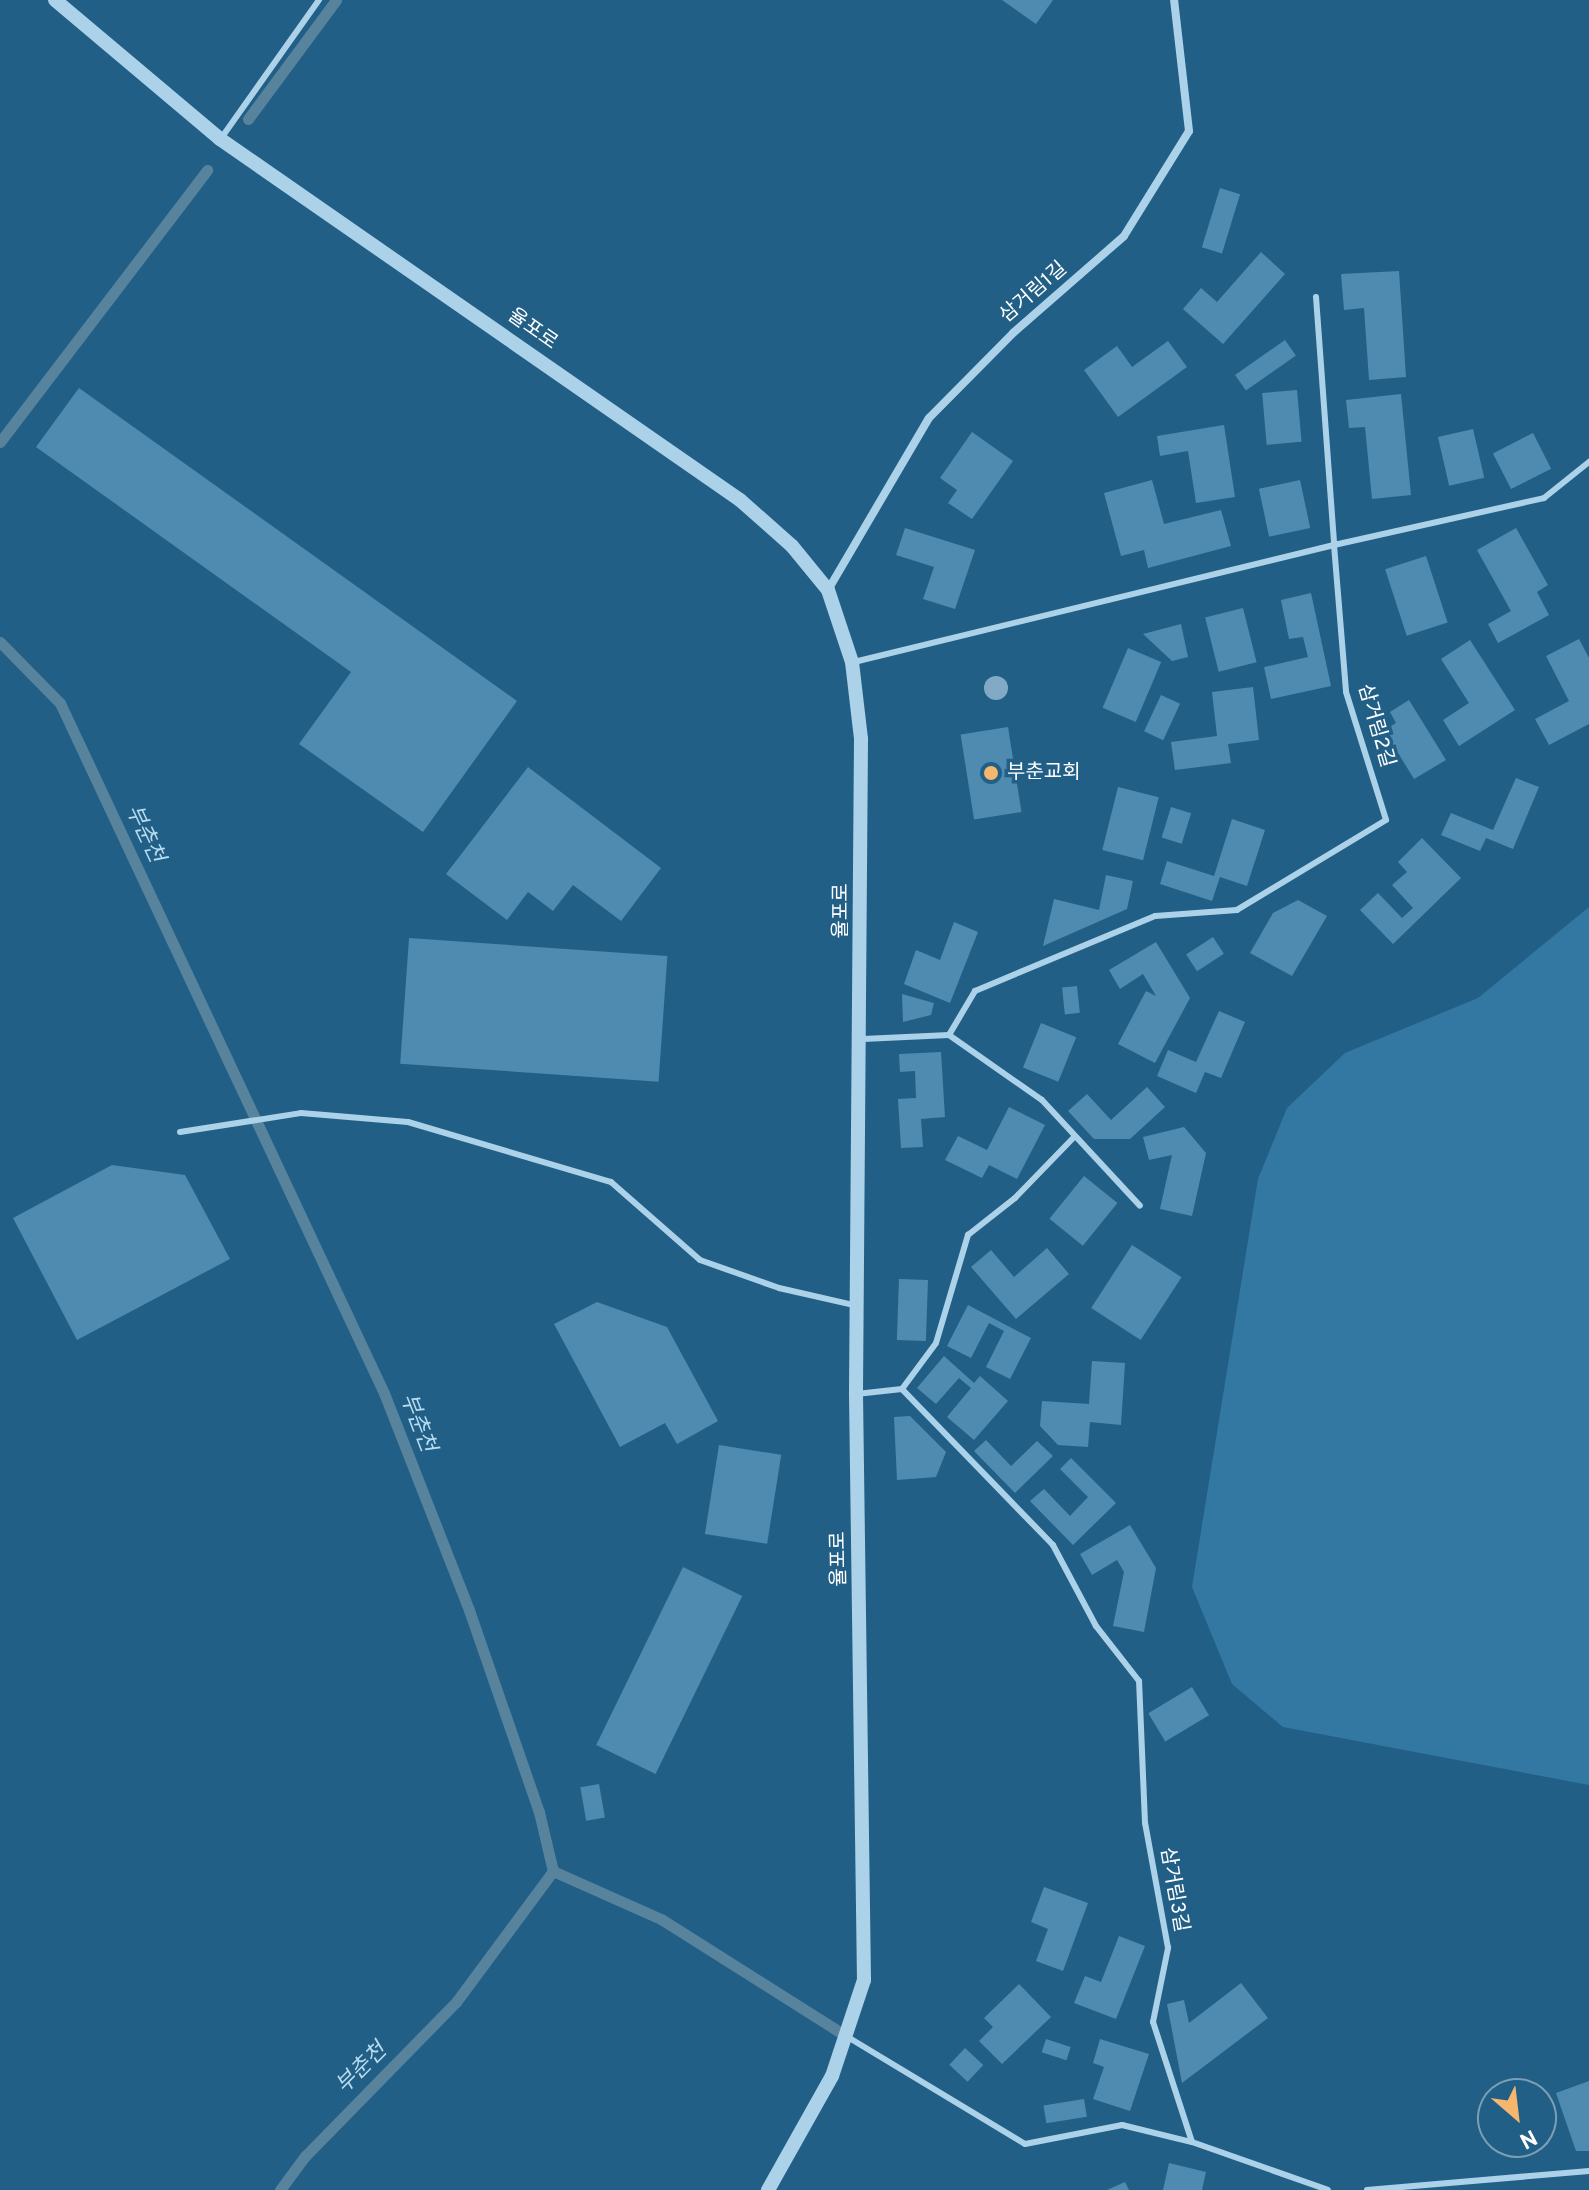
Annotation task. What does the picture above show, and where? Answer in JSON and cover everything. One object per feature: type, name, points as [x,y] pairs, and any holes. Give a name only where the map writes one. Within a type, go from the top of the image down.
[{"type":"street","name":"율포로","points":[[55,0],[220,139],[707,475],[792,546],[828,590],[852,662],[861,739],[863,1039],[856,1394],[866,1882],[864,1980],[832,2076],[768,2190]]},
{"type":"street","name":"삼거림1길","points":[[828,590],[929,418],[1013,333],[1124,236],[1189,131],[1174,0]]},
{"type":"lane","points":[[220,139],[319,0]]},
{"type":"lane","points":[[1316,297],[1334,545]]},
{"type":"lane","points":[[852,662],[1334,545],[1544,498],[1589,462]]},
{"type":"lane","name":"삼거림2길","points":[[949,1035],[975,991],[1155,916],[1237,910],[1386,820],[1346,692],[1334,545]]},
{"type":"lane","points":[[863,1039],[949,1035],[1042,1100],[1140,1206]]},
{"type":"lane","points":[[180,1132],[301,1113],[408,1122],[611,1182],[700,1260],[779,1288],[858,1306]]},
{"type":"lane","points":[[856,1394],[902,1389],[936,1343],[968,1235],[1015,1198],[1075,1136]]},
{"type":"lane","name":"삼거림3길","points":[[902,1389],[1053,1545],[1096,1626],[1139,1681],[1145,1823],[1168,1948],[1153,2022],[1192,2142]]},
{"type":"lane","points":[[846,2036],[1025,2144],[1122,2125],[1192,2142],[1328,2190]]},
{"type":"lane","points":[[1367,2190],[1589,2171]]},
{"type":"shaded area","points":[[1589,907],[1589,1785],[1283,1727],[1232,1684],[1192,1587],[1258,1179],[1287,1108],[1345,1053],[1478,998]]},
{"type":"building","points":[[1002,0],[1053,0],[1036,24]]},
{"type":"building","points":[[1220,188],[1240,194],[1222,253],[1202,247]]},
{"type":"building","points":[[1261,252],[1285,274],[1223,344],[1183,309],[1201,288],[1217,302]]},
{"type":"building","points":[[1399,271],[1406,377],[1369,380],[1364,308],[1344,310],[1341,274]]},
{"type":"building","points":[[1285,340],[1296,356],[1246,391],[1235,375]]},
{"type":"building","points":[[1168,341],[1187,367],[1118,417],[1084,370],[1117,346],[1132,367]]},
{"type":"building","points":[[79,388],[517,701],[423,832],[299,744],[351,672],[36,447]]},
{"type":"building","points":[[1297,390],[1302,442],[1267,445],[1262,393]]},
{"type":"building","points":[[1401,394],[1411,495],[1372,499],[1365,427],[1349,428],[1346,400]]},
{"type":"building","points":[[1224,425],[1235,497],[1196,503],[1188,451],[1160,456],[1157,436]]},
{"type":"building","points":[[1473,429],[1484,478],[1449,486],[1438,437]]},
{"type":"building","points":[[972,432],[1013,461],[972,519],[948,503],[957,490],[940,478]]},
{"type":"building","points":[[1533,433],[1551,469],[1511,489],[1493,453]]},
{"type":"building","points":[[1152,480],[1164,524],[1221,510],[1231,546],[1148,568],[1144,550],[1121,556],[1104,493]]},
{"type":"building","points":[[1300,480],[1310,528],[1269,537],[1259,489]]},
{"type":"building","points":[[905,528],[975,550],[955,609],[923,599],[934,567],[896,555]]},
{"type":"building","points":[[1516,528],[1548,585],[1537,592],[1549,615],[1498,643],[1488,624],[1511,611],[1477,550]]},
{"type":"building","points":[[1426,556],[1448,623],[1407,636],[1385,569]]},
{"type":"building","points":[[1311,593],[1331,686],[1271,699],[1264,667],[1308,657],[1303,637],[1289,639],[1281,600]]},
{"type":"building","points":[[1243,608],[1257,662],[1219,672],[1205,617]]},
{"type":"building","points":[[1181,624],[1188,657],[1172,661],[1143,634]]},
{"type":"building","points":[[1579,639],[1589,658],[1589,724],[1549,745],[1535,719],[1569,701],[1546,656]]},
{"type":"building","points":[[1470,640],[1515,710],[1459,746],[1443,720],[1469,703],[1441,659]]},
{"type":"building","points":[[1128,648],[1161,662],[1136,722],[1103,708]]},
{"type":"building","points":[[1253,687],[1259,740],[1228,744],[1231,763],[1175,770],[1171,742],[1217,736],[1212,692]]},
{"type":"building","points":[[1161,695],[1180,704],[1163,740],[1144,731]]},
{"type":"building","points":[[1409,700],[1446,760],[1414,779],[1384,730],[1396,723],[1390,712]]},
{"type":"building","name":"부춘교회","points":[[1008,727],[1021,812],[974,819],[961,735]]},
{"type":"building","points":[[528,767],[661,868],[621,921],[573,885],[553,911],[528,892],[507,920],[446,874]]},
{"type":"building","points":[[1516,778],[1539,787],[1513,849],[1486,838],[1480,851],[1441,835],[1451,813],[1493,830]]},
{"type":"building","points":[[1118,787],[1159,797],[1143,860],[1102,850]]},
{"type":"building","points":[[1171,807],[1191,813],[1182,844],[1162,838]]},
{"type":"building","points":[[1232,819],[1265,830],[1247,886],[1220,877],[1212,901],[1160,884],[1167,861],[1214,876]]},
{"type":"building","points":[[1422,838],[1461,878],[1393,944],[1360,910],[1378,893],[1402,918],[1413,908],[1392,885],[1407,872],[1398,862]]},
{"type":"building","points":[[1106,875],[1133,881],[1127,909],[1043,946],[1054,899],[1099,910]]},
{"type":"building","points":[[1298,900],[1327,916],[1292,976],[1250,953],[1273,913]]},
{"type":"building","points":[[954,922],[978,932],[950,1003],[904,984],[916,950],[940,960]]},
{"type":"building","points":[[1213,937],[1224,954],[1197,971],[1186,954]]},
{"type":"building","points":[[409,938],[667,956],[659,1082],[400,1064]]},
{"type":"building","points":[[1156,942],[1190,998],[1155,1063],[1118,1044],[1146,991],[1156,996],[1143,974],[1120,989],[1109,970]]},
{"type":"building","points":[[1077,986],[1080,1013],[1065,1014],[1062,988]]},
{"type":"building","points":[[902,994],[934,1003],[931,1015],[903,1022]]},
{"type":"building","points":[[1219,1011],[1245,1022],[1221,1078],[1205,1072],[1196,1093],[1157,1076],[1168,1050],[1196,1062]]},
{"type":"building","points":[[1041,1023],[1076,1037],[1058,1082],[1023,1068]]},
{"type":"building","points":[[941,1052],[945,1117],[921,1119],[923,1147],[901,1148],[898,1099],[916,1098],[915,1071],[900,1072],[899,1054]]},
{"type":"building","points":[[1147,1087],[1165,1107],[1130,1139],[1094,1139],[1068,1111],[1087,1094],[1111,1120]]},
{"type":"building","points":[[1009,1107],[1045,1125],[1017,1179],[989,1165],[982,1178],[945,1160],[958,1136],[987,1150]]},
{"type":"building","points":[[1184,1127],[1206,1153],[1192,1216],[1160,1209],[1172,1155],[1149,1160],[1143,1137]]},
{"type":"building","points":[[112,1165],[185,1175],[230,1259],[77,1340],[13,1218]]},
{"type":"building","points":[[1084,1176],[1117,1203],[1083,1246],[1049,1219]]},
{"type":"building","points":[[1132,1245],[1181,1277],[1141,1340],[1091,1308]]},
{"type":"building","points":[[1047,1248],[1069,1274],[1016,1319],[971,1267],[991,1250],[1014,1277]]},
{"type":"building","points":[[899,1279],[928,1280],[926,1341],[897,1340]]},
{"type":"building","points":[[597,1302],[667,1327],[718,1421],[677,1444],[665,1423],[620,1447],[554,1324]]},
{"type":"building","points":[[968,1305],[1031,1338],[1010,1379],[986,1367],[1004,1331],[989,1323],[971,1358],[947,1346]]},
{"type":"building","points":[[944,1356],[974,1383],[980,1376],[1008,1401],[974,1440],[947,1417],[971,1388],[959,1378],[936,1404],[917,1388]]},
{"type":"building","points":[[1092,1361],[1125,1363],[1121,1425],[1090,1422],[1088,1447],[1058,1445],[1040,1426],[1042,1401],[1089,1404]]},
{"type":"building","points":[[910,1416],[946,1452],[936,1477],[897,1480],[894,1417]]},
{"type":"building","points":[[986,1440],[1011,1466],[1037,1441],[1053,1456],[1015,1493],[974,1451]]},
{"type":"building","points":[[719,1445],[781,1455],[767,1544],[705,1534]]},
{"type":"building","points":[[1071,1458],[1116,1503],[1073,1545],[1030,1501],[1044,1489],[1070,1516],[1088,1497],[1060,1469]]},
{"type":"building","points":[[1130,1525],[1156,1568],[1144,1632],[1113,1626],[1124,1572],[1117,1560],[1092,1575],[1080,1554]]},
{"type":"building","points":[[683,1567],[742,1596],[656,1774],[596,1745]]},
{"type":"building","points":[[1192,1687],[1209,1715],[1165,1742],[1148,1713]]},
{"type":"building","points":[[599,1784],[605,1817],[586,1821],[580,1787]]},
{"type":"building","points":[[1044,1887],[1088,1903],[1063,1971],[1036,1961],[1048,1929],[1031,1922]]},
{"type":"building","points":[[1119,1936],[1145,1946],[1116,2019],[1074,2003],[1085,1976],[1101,1982]]},
{"type":"building","points":[[1241,1983],[1268,2018],[1182,2083],[1167,2004],[1184,2000],[1189,2023]]},
{"type":"building","points":[[1019,1984],[1051,2017],[1002,2064],[979,2041],[993,2027],[984,2018]]},
{"type":"building","points":[[1046,2039],[1071,2047],[1066,2060],[1042,2052]]},
{"type":"building","points":[[1100,2039],[1149,2054],[1130,2111],[1093,2099],[1104,2067],[1093,2063]]},
{"type":"building","points":[[965,2048],[983,2065],[968,2082],[949,2065]]},
{"type":"building","points":[[1589,2081],[1589,2151],[1576,2151],[1557,2093]]},
{"type":"building","points":[[1084,2099],[1087,2117],[1046,2123],[1044,2105]]},
{"type":"building","points":[[1169,2163],[1206,2172],[1202,2190],[1163,2190]]},
{"type":"building","points":[[1125,2182],[1129,2190],[1107,2190]]},
{"type":"waterway","points":[[248,119],[336,0]]},
{"type":"waterway","points":[[0,442],[207,170]]},
{"type":"waterway","name":"부춘천","points":[[0,642],[60,703],[384,1393],[469,1610],[539,1812],[553,1871],[456,2002],[305,2156],[280,2190]]},
{"type":"waterway","points":[[553,1871],[661,1919],[846,2036]]},
{"type":"place","name":"부춘교회","points":[[991,773]]}]
